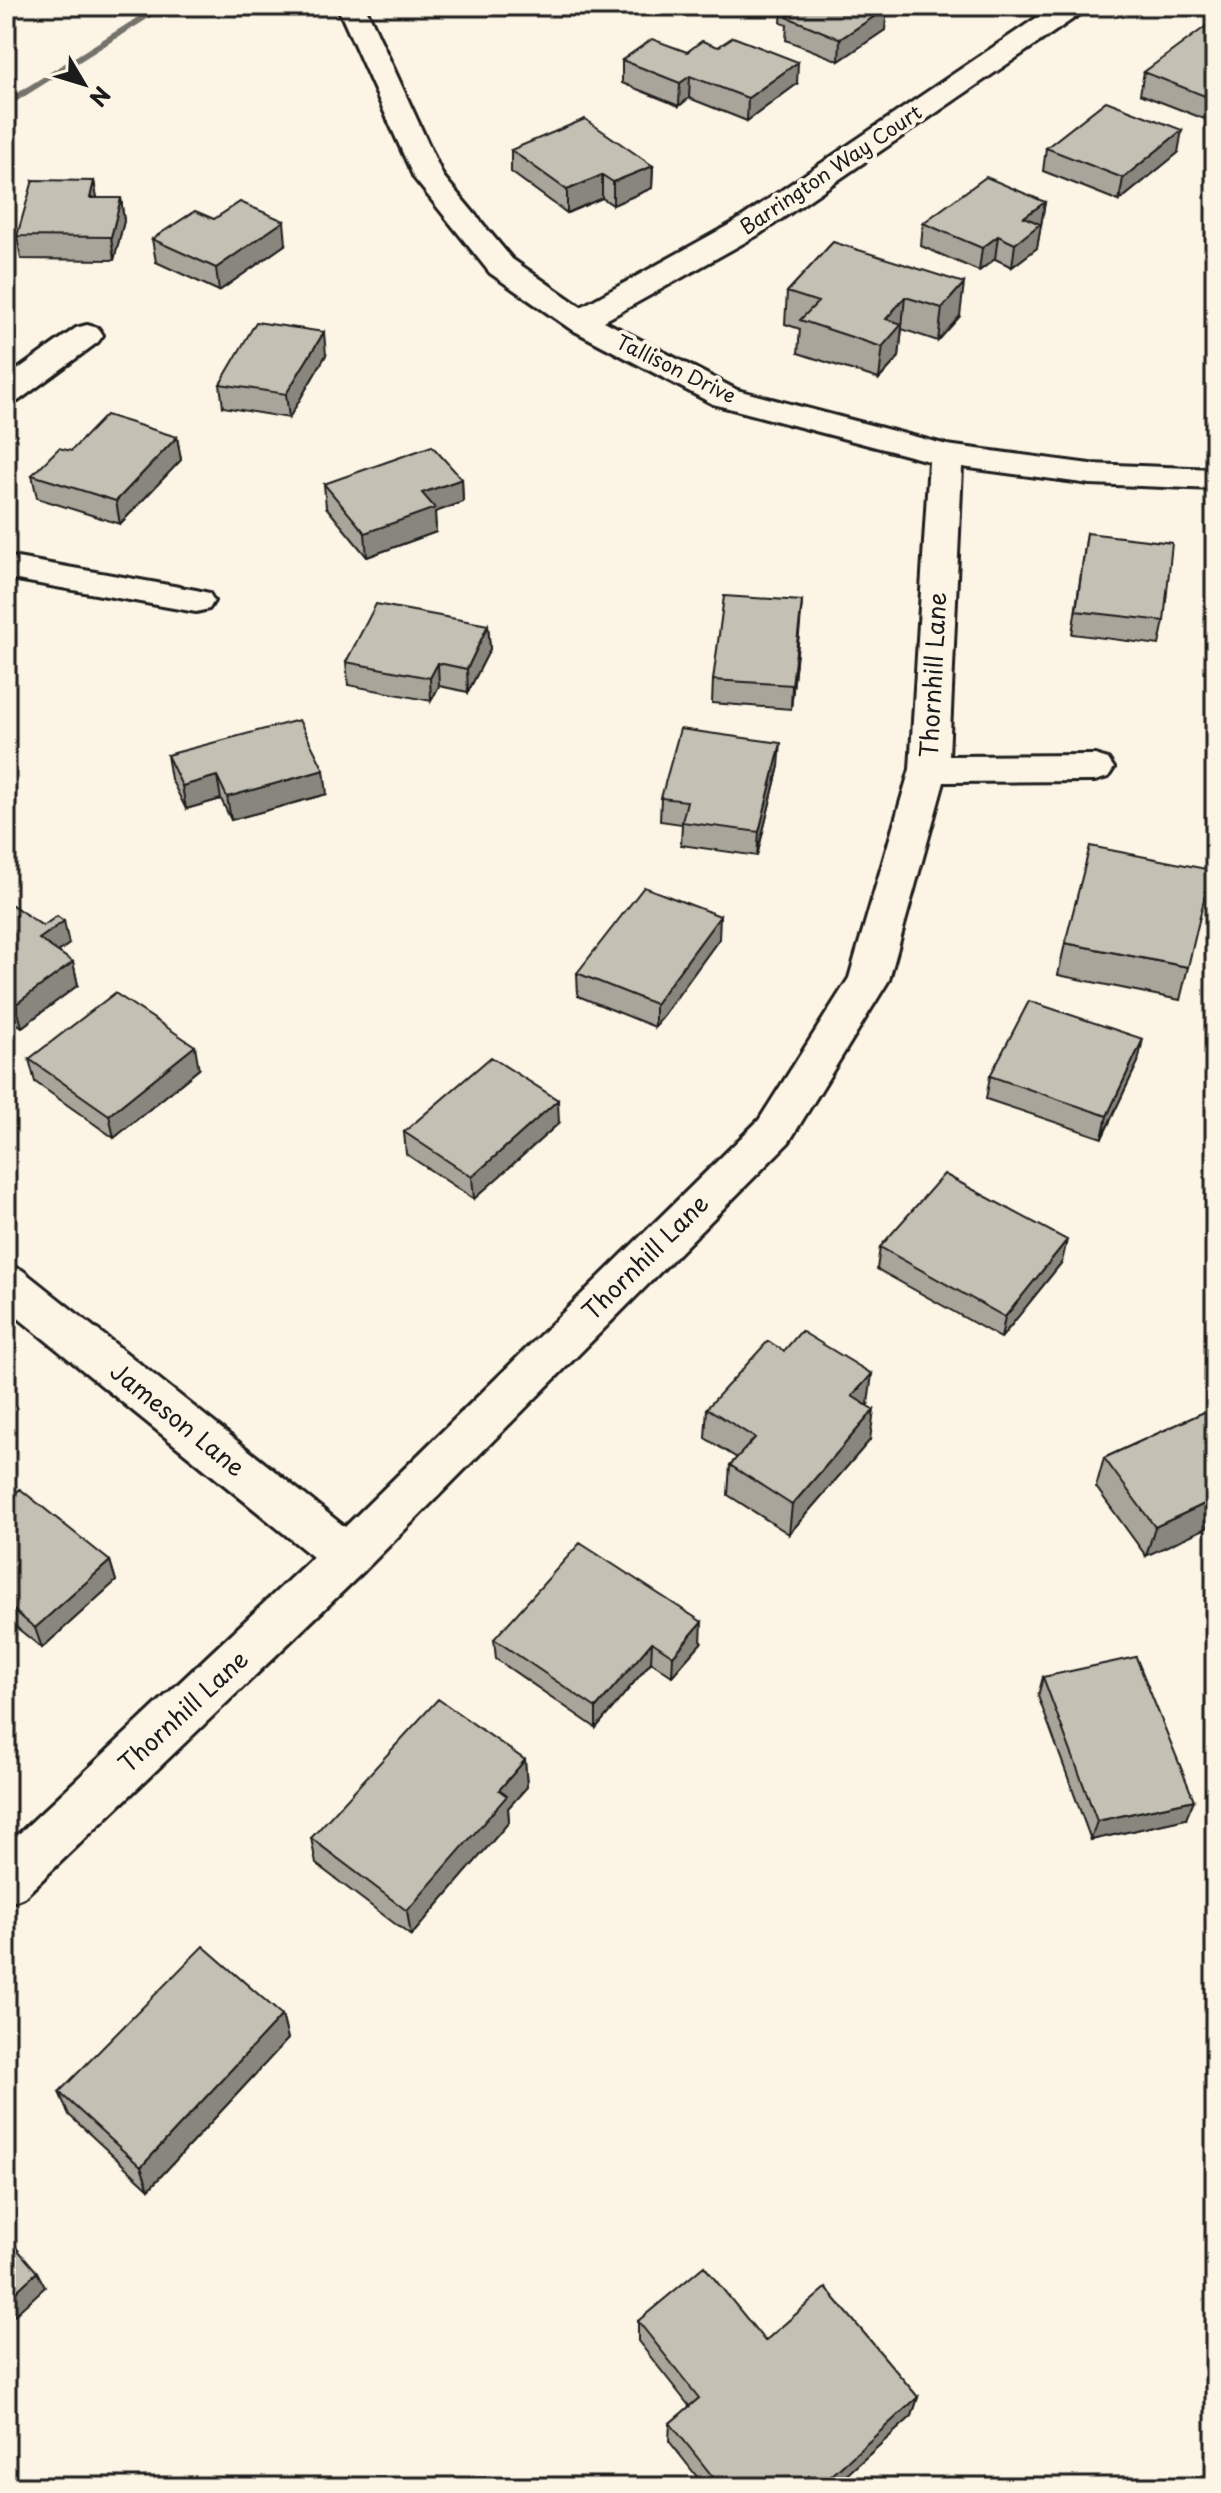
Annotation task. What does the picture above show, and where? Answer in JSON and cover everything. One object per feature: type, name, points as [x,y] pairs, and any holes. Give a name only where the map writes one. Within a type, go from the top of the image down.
[{"type":"street","name":"Tallison Drive","points":[[351,6],[429,178],[501,266],[580,321],[725,397],[946,455],[1090,474],[1215,479]]},
{"type":"street","name":"Barrington Way Court","points":[[580,321],[747,228],[1073,6]]},
{"type":"street","points":[[6,394],[87,335]]},
{"type":"street","name":"Thornhill Lane","points":[[6,1880],[347,1556],[774,1131],[869,980],[929,769],[946,455]]},
{"type":"street","points":[[6,567],[196,601]]},
{"type":"street","points":[[929,769],[1095,768]]},
{"type":"street","name":"Jameson Lane","points":[[6,1283],[347,1556]]},
{"type":"building","points":[[796,6],[887,8],[840,39],[787,17],[801,8]]},
{"type":"building","points":[[1209,24],[1215,26],[1215,100],[1144,72]]},
{"type":"building","points":[[733,37],[798,62],[748,98],[690,76],[680,83],[622,60],[652,39],[687,52],[702,41],[718,47]]},
{"type":"building","points":[[1106,101],[1182,130],[1123,178],[1046,148]]},
{"type":"building","points":[[585,119],[653,166],[613,182],[602,175],[567,190],[511,150]]},
{"type":"building","points":[[986,177],[1045,202],[1024,217],[1040,224],[1015,244],[998,236],[982,248],[923,223]]},
{"type":"building","points":[[33,180],[94,181],[90,198],[121,198],[111,237],[17,236]]},
{"type":"building","points":[[240,202],[284,221],[216,268],[152,239],[195,211],[214,219]]},
{"type":"building","points":[[833,242],[964,283],[942,308],[905,297],[886,319],[902,324],[882,347],[800,320],[818,302],[787,292]]},
{"type":"building","points":[[256,322],[324,332],[286,394],[220,384]]},
{"type":"building","points":[[106,415],[177,437],[116,501],[32,475],[59,448],[71,451]]},
{"type":"building","points":[[432,446],[462,479],[422,493],[435,508],[365,533],[324,484]]},
{"type":"building","points":[[1087,533],[1172,543],[1164,621],[1076,611]]},
{"type":"building","points":[[724,596],[802,601],[792,685],[713,680]]},
{"type":"building","points":[[376,604],[488,625],[467,669],[438,663],[430,678],[346,662]]},
{"type":"building","points":[[299,720],[324,770],[227,797],[217,776],[182,786],[167,755]]},
{"type":"building","points":[[680,729],[781,743],[759,832],[682,822],[687,801],[661,798]]},
{"type":"building","points":[[1090,846],[1211,870],[1188,967],[1065,943]]},
{"type":"building","points":[[644,887],[720,916],[655,1004],[577,973]]},
{"type":"building","points":[[6,901],[43,926],[57,916],[64,921],[39,939],[73,962],[16,1004],[6,997]]},
{"type":"building","points":[[115,993],[195,1046],[109,1115],[29,1059]]},
{"type":"building","points":[[1029,1001],[1143,1039],[1107,1116],[990,1076]]},
{"type":"building","points":[[491,1057],[558,1100],[472,1177],[404,1132]]},
{"type":"building","points":[[944,1174],[1067,1240],[1005,1317],[880,1247]]},
{"type":"building","points":[[801,1331],[872,1374],[852,1396],[874,1410],[792,1505],[730,1465],[755,1438],[707,1408],[768,1341],[784,1351]]},
{"type":"building","points":[[1215,1407],[1215,1499],[1155,1527],[1104,1458]]},
{"type":"building","points":[[20,1489],[110,1561],[35,1628],[6,1604],[6,1502]]},
{"type":"building","points":[[580,1543],[702,1622],[673,1656],[652,1642],[596,1708],[494,1639]]},
{"type":"building","points":[[1136,1657],[1194,1800],[1097,1821],[1043,1677]]},
{"type":"building","points":[[438,1699],[525,1760],[499,1790],[507,1796],[407,1911],[311,1838]]},
{"type":"building","points":[[203,1946],[282,2015],[141,2167],[59,2092]]},
{"type":"building","points":[[6,2236],[37,2272],[6,2301]]},
{"type":"building","points":[[704,2266],[765,2341],[826,2288],[918,2397],[819,2487],[809,2476],[798,2487],[721,2487],[670,2423],[699,2398],[638,2321]]},
{"type":"waterway","points":[[6,105],[163,6]]}]
